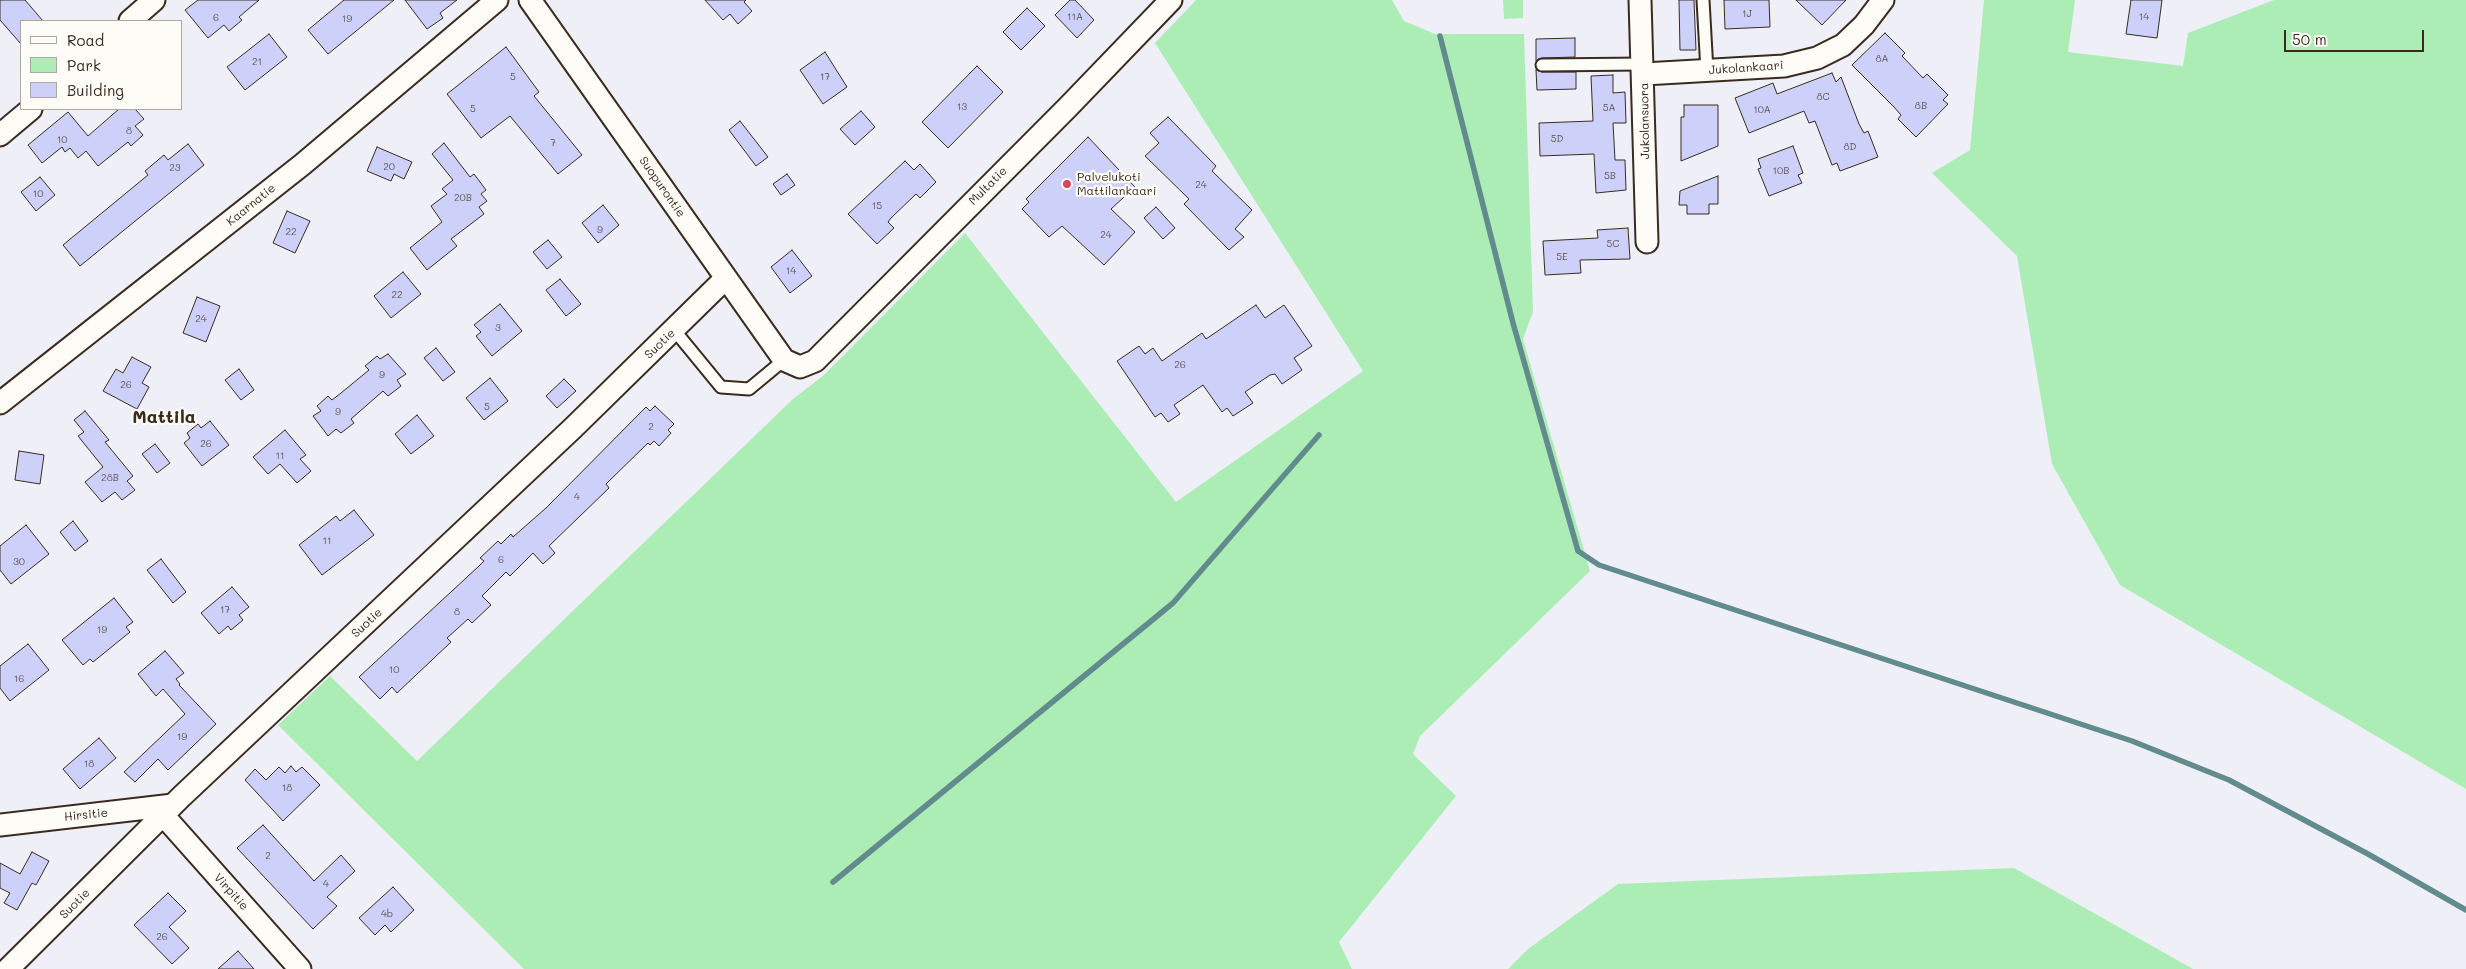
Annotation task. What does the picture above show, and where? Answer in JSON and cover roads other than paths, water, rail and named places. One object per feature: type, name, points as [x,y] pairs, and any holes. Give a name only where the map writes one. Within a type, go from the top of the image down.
[{"type":"street","points":[[131,20],[154,0]]},
{"type":"street","name":"Kaarnatie","points":[[0,403],[303,164],[497,0]]},
{"type":"street","name":"Suopurontie","points":[[530,0],[726,278],[792,363]]},
{"type":"street","name":"Multatie","points":[[792,363],[815,361],[1171,0]]},
{"type":"street","name":"Jukolansuora","points":[[1640,0],[1648,242]]},
{"type":"street","name":"Jukolankaari","points":[[1643,69],[1707,71],[1784,66],[1817,58],[1843,45],[1864,25],[1883,0]]},
{"type":"street","points":[[0,135],[30,110]]},
{"type":"street","name":"Suotie","points":[[8,969],[168,810],[674,331],[726,278]]},
{"type":"street","name":"Hirsitie","points":[[0,825],[168,810]]},
{"type":"street","name":"Virpitie","points":[[168,810],[300,969]]},
{"type":"lane","points":[[1704,0],[1707,71]]},
{"type":"lane","points":[[1542,65],[1643,69]]},
{"type":"lane","points":[[674,331],[721,387],[749,389],[792,363]]},
{"type":"waterway","points":[[1440,36],[1513,323],[1578,551],[1599,565],[2132,741],[2229,780],[2368,854],[2466,910]]},
{"type":"waterway","points":[[833,882],[1173,603],[1319,435]]},
{"type":"place","name":"Palvelukoti Mattilankaari","points":[[1067,184]]},
{"type":"district","name":"Mattila","points":[[164,417]]}]
